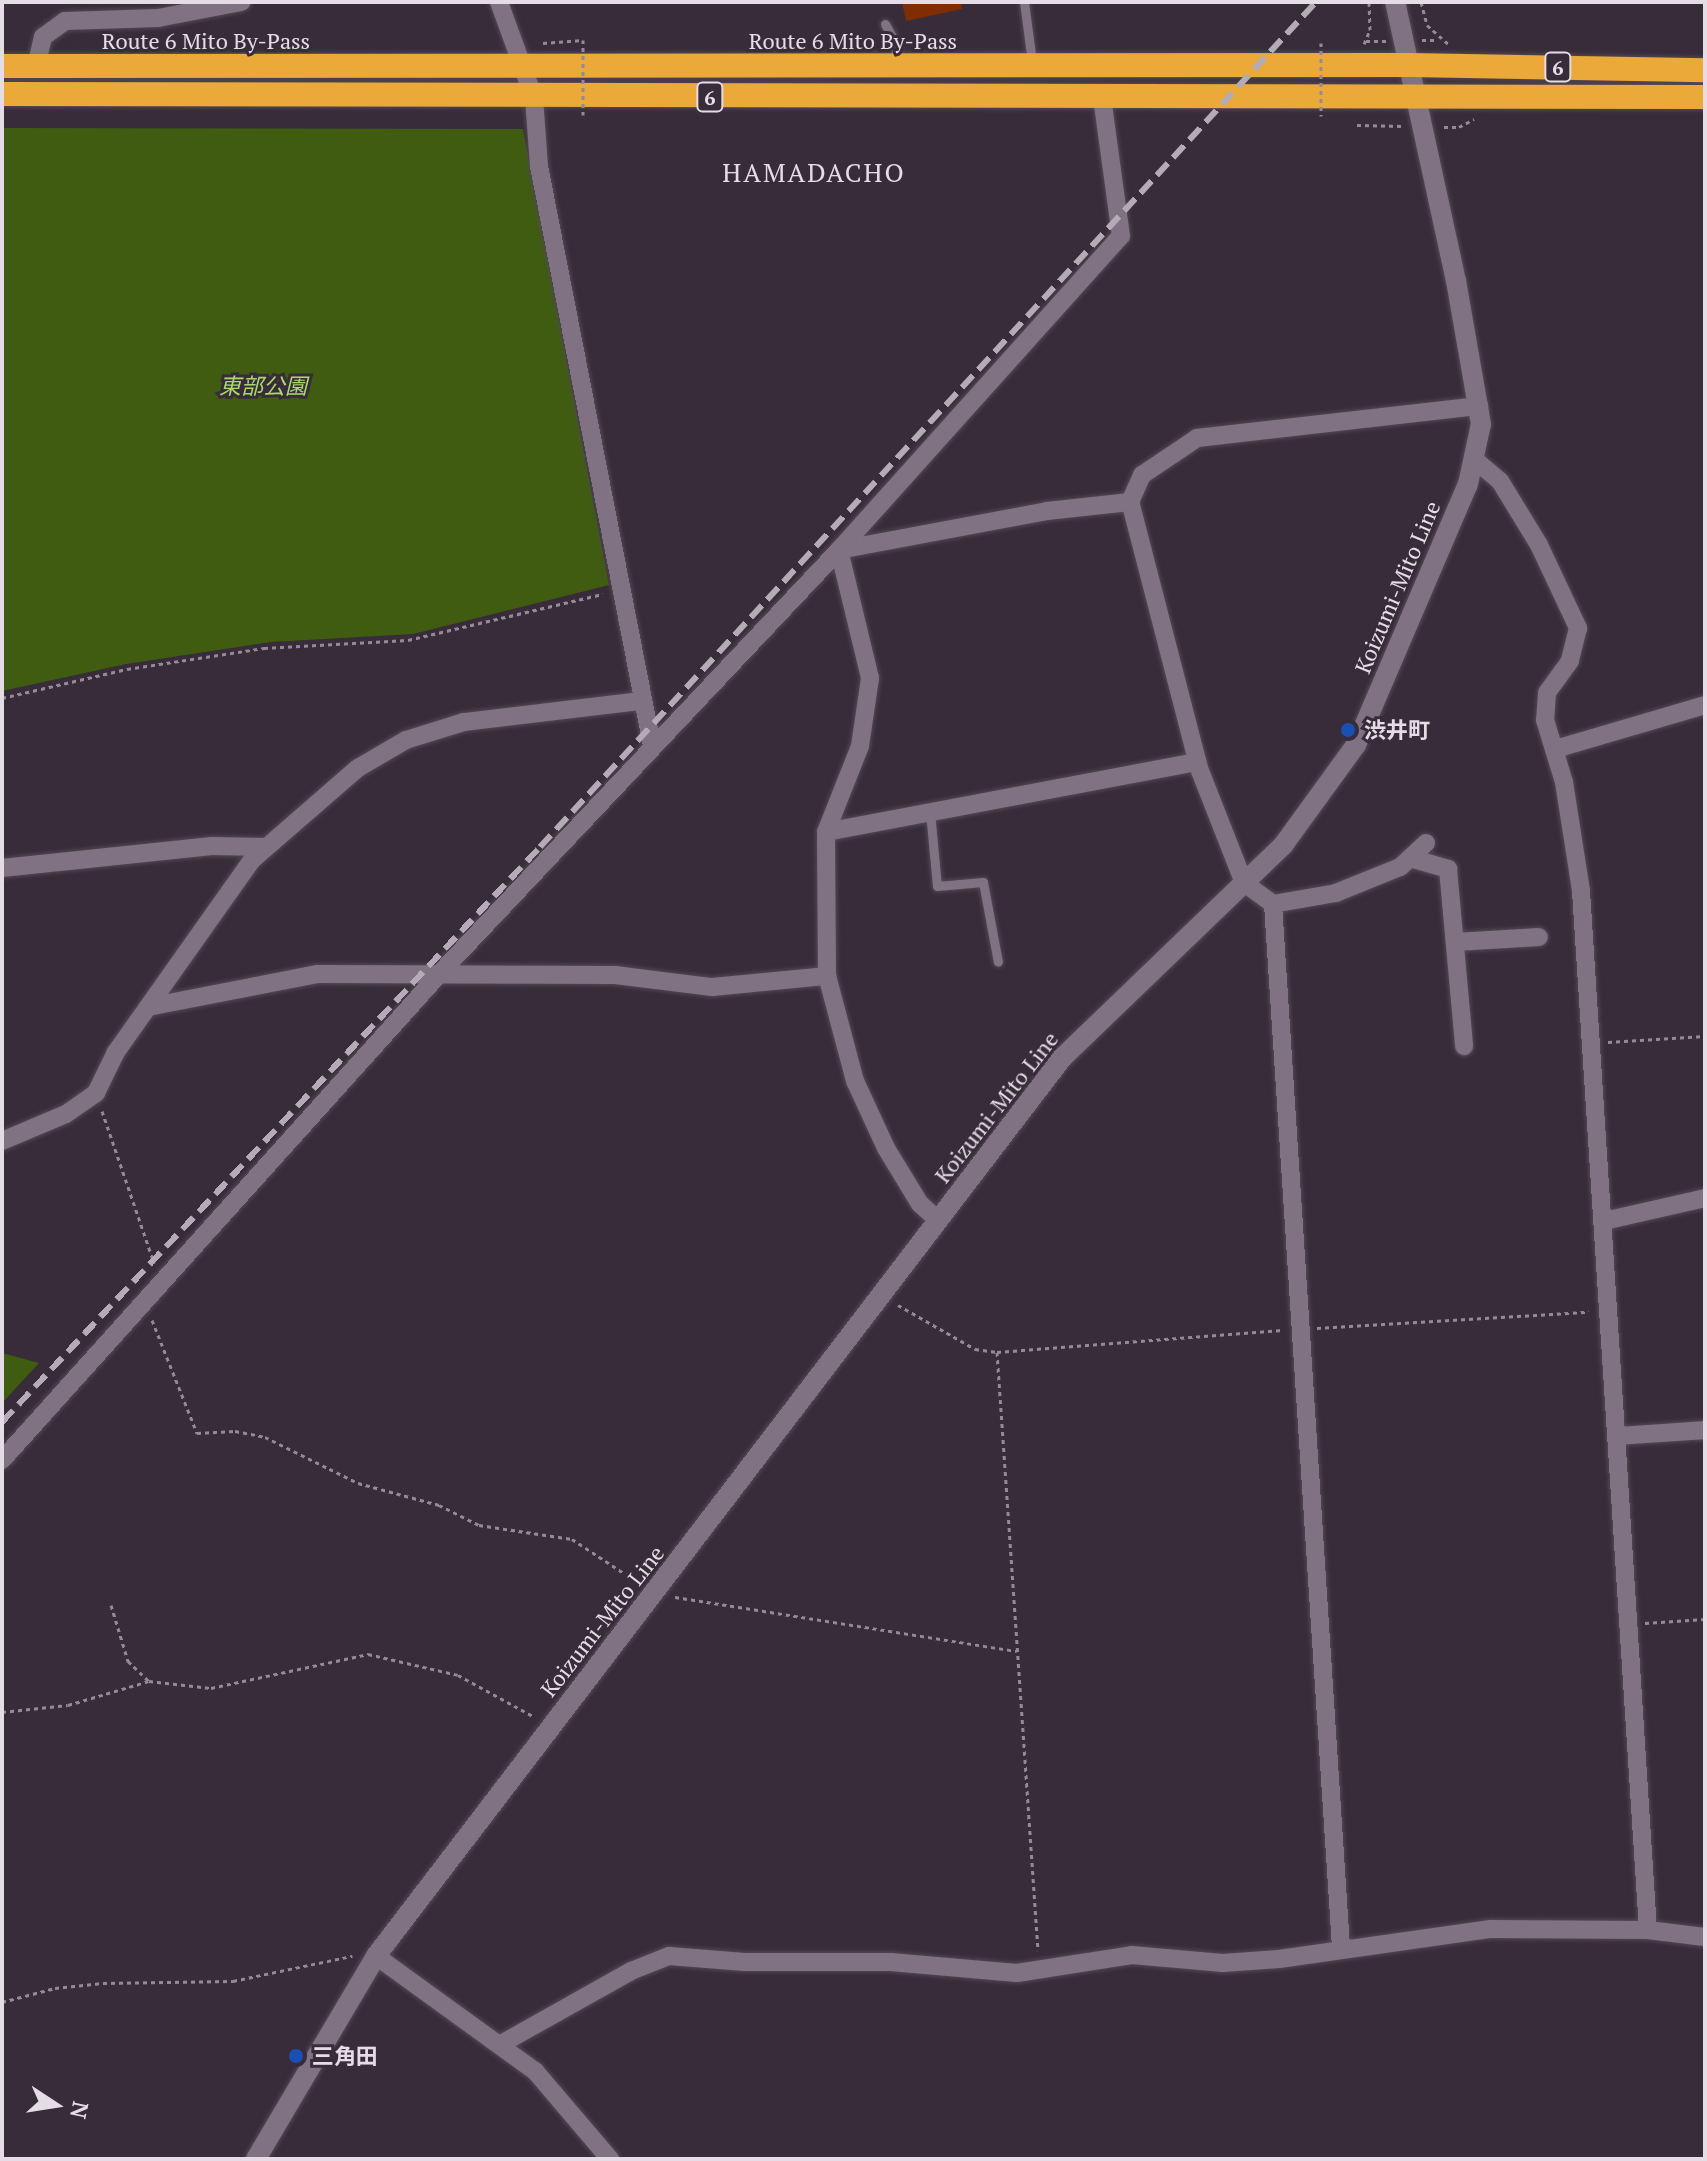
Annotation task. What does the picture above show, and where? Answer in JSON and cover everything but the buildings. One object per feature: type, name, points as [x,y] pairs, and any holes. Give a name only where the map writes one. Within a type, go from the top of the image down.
[{"type":"highway","name":"Route 6 Mito By-Pass","points":[[2,66],[1410,65],[1705,70]]},
{"type":"highway","name":"6","points":[[2,94],[534,98],[1705,97]]},
{"type":"main road","name":"Koizumi-Mito Line","points":[[256,2159],[376,1956],[1062,1058],[1244,883],[1307,816],[1356,745],[1476,461],[1479,406],[1395,2]]},
{"type":"street","points":[[36,67],[43,37],[64,11],[158,18],[241,2]]},
{"type":"street","points":[[499,2],[534,98],[539,166],[619,590],[652,745]]},
{"type":"street","points":[[2,1460],[146,1306],[442,971],[839,550],[1121,236],[1102,98]]},
{"type":"street","points":[[1426,843],[1410,858],[1369,884],[1273,904],[1244,883],[1197,762],[1130,502],[1142,475],[1197,438],[1479,406]]},
{"type":"street","points":[[1476,461],[1500,481],[1539,545],[1578,628],[1570,661],[1547,693],[1545,720],[1555,749],[1581,891],[1648,1930]]},
{"type":"street","points":[[839,550],[1047,511],[1130,502]]},
{"type":"street","points":[[839,550],[870,678],[860,746],[826,832],[827,976],[861,1094],[906,1182],[939,1221]]},
{"type":"street","points":[[2,1141],[66,1114],[96,1093],[116,1052],[194,936],[265,847],[358,768],[406,740],[464,722],[641,701]]},
{"type":"street","points":[[1555,749],[1705,705]]},
{"type":"street","points":[[826,832],[1197,762]]},
{"type":"street","points":[[2,868],[212,846],[265,847]]},
{"type":"street","points":[[1410,858],[1448,869],[1464,1046]]},
{"type":"street","points":[[1273,904],[1341,1946]]},
{"type":"street","points":[[1456,942],[1539,937]]},
{"type":"street","points":[[148,1007],[317,974],[442,971],[615,975],[712,987],[827,976]]},
{"type":"street","points":[[1604,1221],[1705,1198]]},
{"type":"street","points":[[1617,1436],[1705,1430]]},
{"type":"street","points":[[501,2044],[631,1971],[669,1956],[745,1962],[891,1962],[1017,1973],[1132,1955],[1223,1963],[1279,1959],[1341,1946],[1491,1929],[1648,1930],[1705,1937]]},
{"type":"street","points":[[376,1956],[535,2071],[610,2159]]},
{"type":"lane","points":[[1024,2],[1032,67]]},
{"type":"lane","points":[[885,24],[896,44],[896,67]]},
{"type":"lane","points":[[930,812],[937,886],[983,882],[998,962]]},
{"type":"path","points":[[1366,41],[1369,2]]},
{"type":"path","points":[[1421,2],[1427,25],[1440,40]]},
{"type":"path","points":[[543,42],[583,40],[583,115]]},
{"type":"path","points":[[1321,43],[1321,116]]},
{"type":"path","points":[[1357,125],[1459,127],[1479,117]]},
{"type":"path","points":[[2,698],[127,669],[264,648],[408,640],[619,590]]},
{"type":"path","points":[[1593,1043],[1705,1036]]},
{"type":"path","points":[[96,1093],[161,1286]]},
{"type":"path","points":[[882,1296],[975,1349],[997,1352],[1039,1969]]},
{"type":"path","points":[[146,1306],[197,1433],[235,1431],[265,1437],[358,1483],[439,1505],[479,1525],[572,1539],[656,1593],[1017,1651]]},
{"type":"path","points":[[111,1605],[128,1661],[149,1681]]},
{"type":"path","points":[[1630,1624],[1705,1619]]},
{"type":"path","points":[[2,1712],[82,1702],[149,1681],[211,1688],[368,1654],[458,1675],[551,1725]]},
{"type":"path","points":[[2,2002],[55,1988],[233,1981],[360,1954],[376,1956]]},
{"type":"green space","name":"東部公園","points":[[2,128],[523,129],[609,585],[413,634],[271,642],[126,664],[2,691]]},
{"type":"green space","points":[[2,1353],[39,1363],[2,1403]]},
{"type":"railway","points":[[2,1422],[540,847],[1316,2]]},
{"type":"place","name":"渋井町","points":[[1348,730]]},
{"type":"place","name":"三角田","points":[[296,2056]]},
{"type":"district","name":"HAMADACHO","points":[[814,173]]}]
